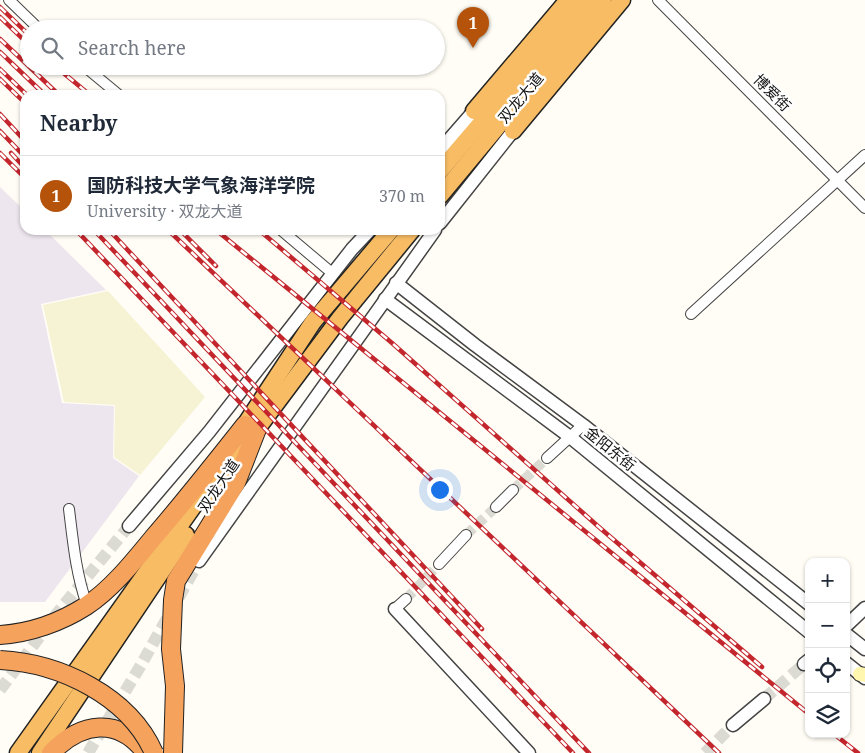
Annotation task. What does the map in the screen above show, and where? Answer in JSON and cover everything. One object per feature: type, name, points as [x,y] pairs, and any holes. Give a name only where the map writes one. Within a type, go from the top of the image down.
[{"type":"highway","name":"双龙大道","points":[[474,112],[582,4],[603,0]]},
{"type":"highway","name":"双龙大道","points":[[513,131],[622,0]]},
{"type":"highway","name":"双龙大道","points":[[445,165],[582,4]]},
{"type":"highway","name":"双龙大道","points":[[445,189],[582,4]]},
{"type":"highway","name":"双龙大道","points":[[40,753],[251,427],[313,322],[387,235]]},
{"type":"highway","name":"双龙大道","points":[[19,751],[251,427],[408,235]]},
{"type":"highway","points":[[0,635],[35,628],[59,620],[88,605],[123,574],[179,507],[251,427]]},
{"type":"highway","points":[[173,753],[175,725],[171,649],[173,600],[176,580],[236,483],[251,427]]},
{"type":"highway","points":[[0,660],[43,667],[80,681],[96,690],[140,728],[154,753]]},
{"type":"highway","points":[[173,674],[178,696],[184,753]]},
{"type":"highway","points":[[51,753],[74,734],[89,728],[107,727],[127,735],[140,745],[146,753]]},
{"type":"street","points":[[9,0],[30,20]]},
{"type":"street","name":"博爱街","points":[[658,0],[865,208]]},
{"type":"street","points":[[95,75],[113,90]]},
{"type":"street","points":[[445,144],[474,112]]},
{"type":"street","points":[[445,217],[513,131]]},
{"type":"street","points":[[691,314],[865,156]]},
{"type":"street","points":[[287,235],[332,273]]},
{"type":"street","points":[[129,526],[209,432],[332,273],[365,235]]},
{"type":"street","points":[[336,295],[375,235]]},
{"type":"street","points":[[198,561],[431,235]]},
{"type":"street","name":"金阳东街","points":[[396,283],[475,345],[583,425],[808,603]]},
{"type":"street","name":"金阳东街","points":[[385,300],[570,437],[805,629]]},
{"type":"street","points":[[547,458],[583,425]]},
{"type":"street","points":[[496,506],[513,490]]},
{"type":"street","points":[[69,509],[75,563],[79,583],[88,605]]},
{"type":"street","points":[[439,564],[466,535]]},
{"type":"street","points":[[406,599],[396,610],[529,753]]},
{"type":"street","points":[[850,622],[865,608]]},
{"type":"street","points":[[850,637],[865,649]]},
{"type":"street","points":[[850,666],[863,676]]},
{"type":"street","points":[[734,726],[764,699]]},
{"type":"shaded area","points":[[0,187],[20,206],[20,235],[50,235],[106,290],[41,304],[62,403],[114,406],[113,458],[139,476],[45,602],[0,602]]},
{"type":"shaded area","points":[[108,291],[205,397],[140,475],[114,457],[115,405],[64,402],[43,305]]},
{"type":"tunnel","points":[[513,490],[547,458]]},
{"type":"tunnel","points":[[466,535],[496,507]]},
{"type":"tunnel","points":[[0,690],[58,612],[129,526]]},
{"type":"tunnel","points":[[88,753],[141,665],[199,561]]},
{"type":"tunnel","points":[[406,599],[439,564]]},
{"type":"tunnel","points":[[764,699],[804,664]]},
{"type":"tunnel","points":[[705,753],[733,725]]},
{"type":"railway","points":[[0,7],[20,26]]},
{"type":"railway","points":[[0,17],[20,36]]},
{"type":"railway","points":[[0,39],[20,58]]},
{"type":"railway","points":[[0,52],[20,71]]},
{"type":"railway","points":[[0,69],[22,90]]},
{"type":"railway","points":[[24,75],[40,90]]},
{"type":"railway","points":[[38,75],[54,90]]},
{"type":"railway","points":[[66,75],[84,90]]},
{"type":"railway","points":[[0,79],[20,98]]},
{"type":"railway","points":[[0,114],[20,136]]},
{"type":"railway","points":[[0,131],[20,152]]},
{"type":"railway","points":[[0,153],[20,173]]},
{"type":"railway","points":[[11,153],[20,163]]},
{"type":"railway","points":[[81,235],[573,753]]},
{"type":"railway","points":[[99,235],[589,753]]},
{"type":"railway","points":[[114,235],[482,629]]},
{"type":"railway","points":[[173,235],[719,753]]},
{"type":"railway","points":[[185,235],[216,266]]},
{"type":"railway","points":[[222,235],[805,711]]},
{"type":"railway","points":[[265,235],[392,343],[600,528],[762,667]]},
{"type":"railway","points":[[839,738],[858,753]]},
{"type":"place","name":"国防科技大学气象海洋学院","points":[[473,48]]}]
